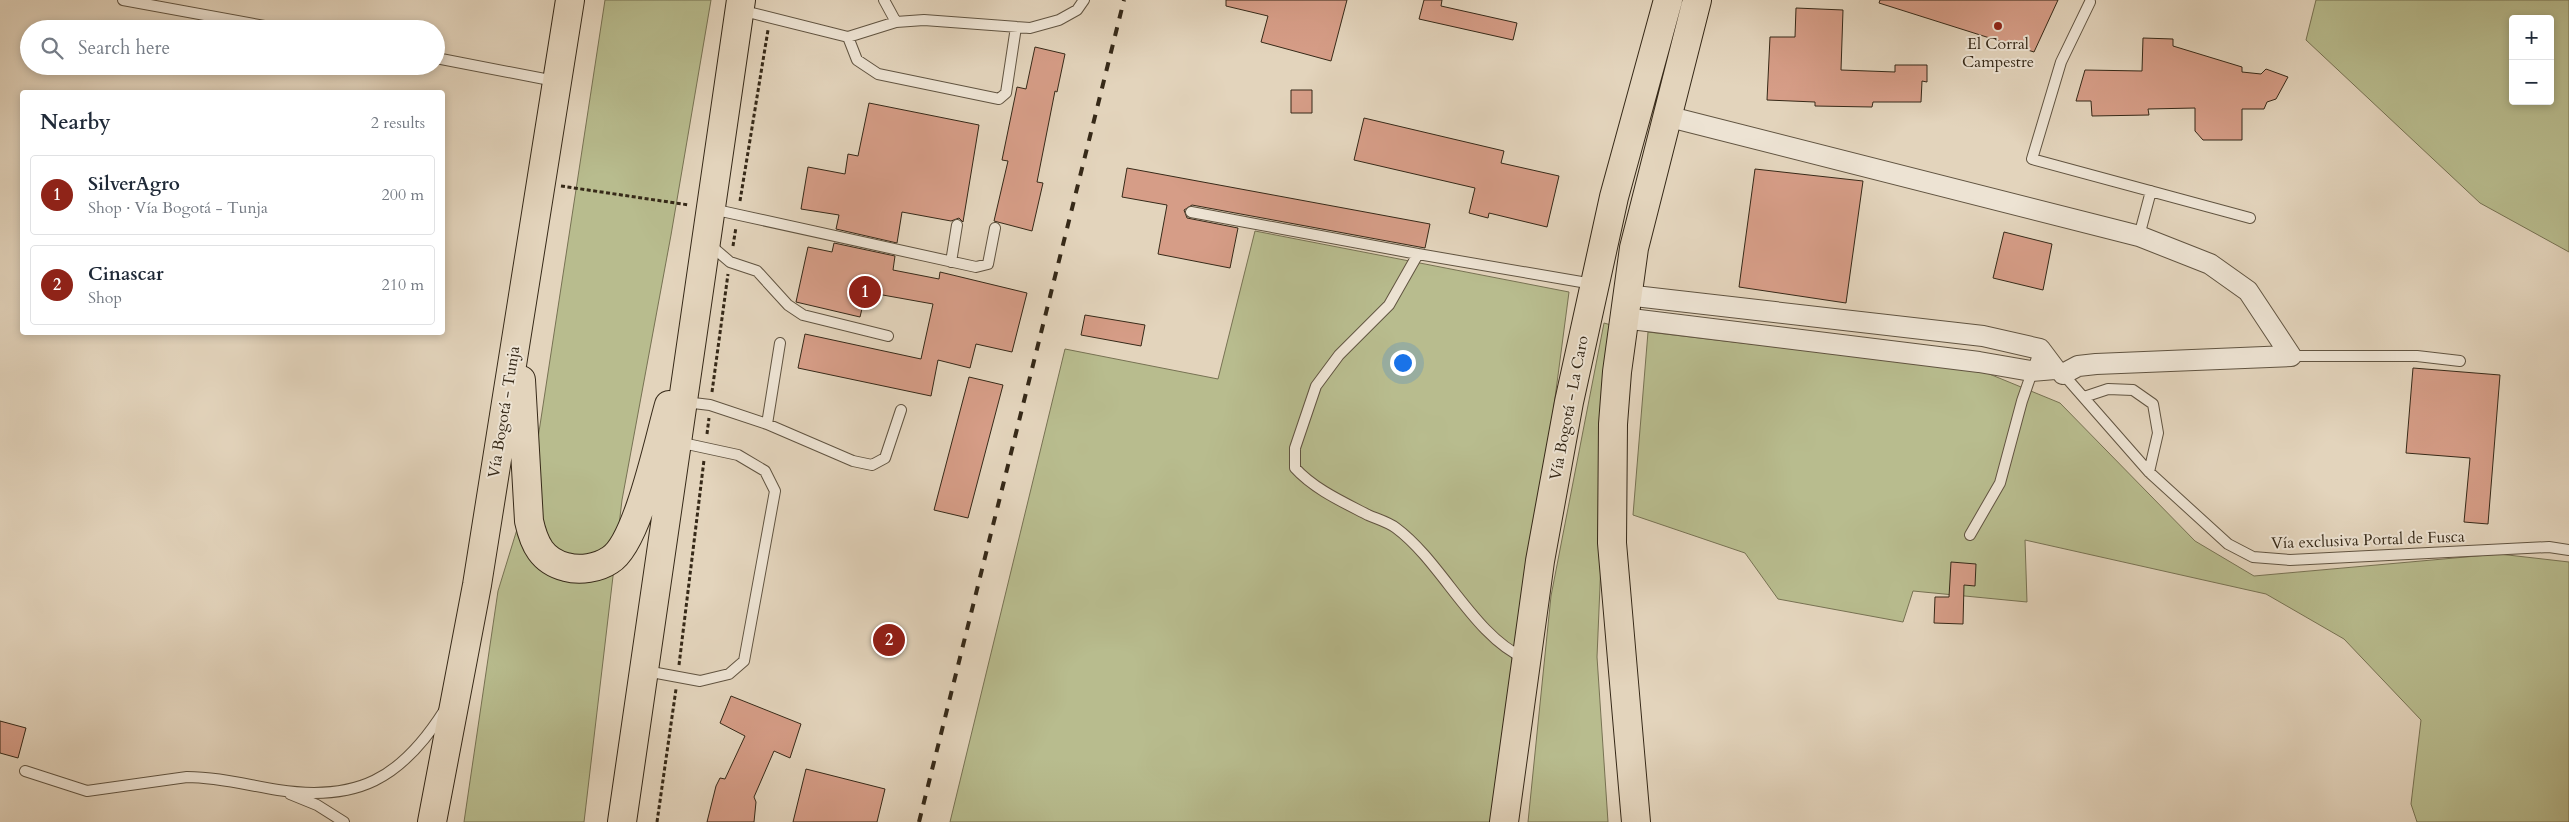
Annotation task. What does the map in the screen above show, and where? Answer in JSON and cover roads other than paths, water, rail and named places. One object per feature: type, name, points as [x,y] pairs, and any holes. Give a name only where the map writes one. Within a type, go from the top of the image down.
[{"type":"main road","name":"Vía Bogotá - Tunja","points":[[432,822],[477,585],[570,0]]},
{"type":"main road","name":"Vía Bogotá - La Caro","points":[[1505,817],[1540,561],[1569,402],[1614,197],[1668,0]]},
{"type":"main road","points":[[1652,822],[1634,818],[1612,543],[1613,424],[1625,307],[1634,248],[1697,0]]},
{"type":"main road","points":[[622,822],[740,5]]},
{"type":"main road","points":[[518,328],[529,521],[534,542],[547,560],[567,568],[589,568],[612,559],[635,524],[698,302]]},
{"type":"street","points":[[1666,116],[2139,236],[2210,264],[2248,291],[2291,356]]},
{"type":"street","points":[[1625,307],[1983,336],[2040,349],[2055,369],[2031,371],[1625,307]]},
{"type":"street","points":[[2063,374],[2078,366],[2096,364],[2291,356]]},
{"type":"lane","points":[[123,0],[231,20]]},
{"type":"lane","points":[[884,0],[896,22]]},
{"type":"lane","points":[[740,5],[848,36],[896,22],[924,20],[1030,28],[1058,20],[1076,10],[1084,0]]},
{"type":"lane","points":[[2090,2],[2062,62],[2032,159],[2250,218]]},
{"type":"lane","points":[[848,36],[857,60],[878,74],[999,99],[1006,93],[1016,27]]},
{"type":"lane","points":[[445,60],[557,82]]},
{"type":"lane","points":[[2139,236],[2151,191]]},
{"type":"lane","points":[[711,209],[976,267],[988,264],[995,228]]},
{"type":"lane","points":[[1191,212],[1594,284]]},
{"type":"lane","points":[[951,262],[957,225]]},
{"type":"lane","points":[[706,242],[730,262],[757,271],[788,305],[803,315],[888,336]]},
{"type":"lane","points":[[1418,254],[1389,305],[1339,355],[1316,386],[1295,448],[1296,468],[1307,480],[1396,528],[1492,634],[1510,652],[1527,659]]},
{"type":"lane","points":[[767,424],[780,343]]},
{"type":"lane","points":[[2291,356],[2416,356],[2460,361]]},
{"type":"lane","points":[[1970,535],[2000,483],[2031,371]]},
{"type":"lane","name":"Vía exclusiva Portal de Fusca","points":[[2063,374],[2149,472],[2228,544],[2253,557],[2290,560],[2549,547],[2569,550]]},
{"type":"lane","points":[[2084,397],[2108,389],[2133,390],[2153,404],[2158,433],[2149,472]]},
{"type":"lane","points":[[684,402],[710,405],[767,424],[853,461],[872,465],[884,458],[901,410]]},
{"type":"lane","points":[[645,671],[700,681],[729,674],[744,661],[775,491],[765,471],[738,455],[678,442]]},
{"type":"lane","points":[[25,771],[87,791],[187,777],[204,777],[280,790],[337,794],[371,783],[412,752],[435,725],[456,692]]},
{"type":"lane","points":[[280,790],[317,805],[344,822]]},
{"type":"railway","points":[[919,822],[1124,0]]},
{"type":"place","name":"El Corral Campestre","points":[[1998,26]]},
{"type":"place","name":"SilverAgro","points":[[865,292]]},
{"type":"place","name":"Cinascar","points":[[889,640]]}]
